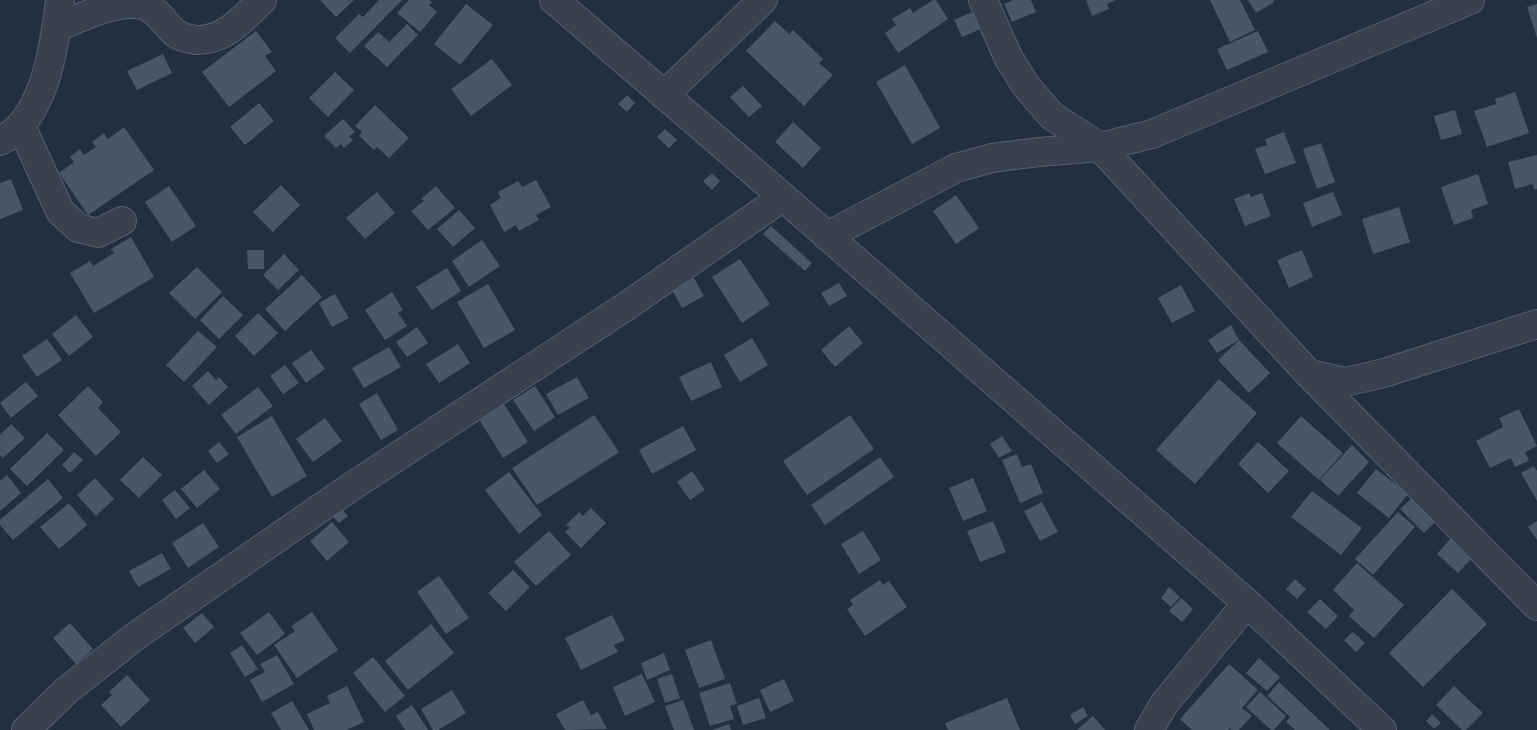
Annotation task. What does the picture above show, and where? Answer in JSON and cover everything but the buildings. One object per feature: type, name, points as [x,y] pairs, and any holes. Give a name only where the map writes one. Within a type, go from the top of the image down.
[{"type":"street","points":[[60,0],[47,71],[33,109],[10,133],[60,211],[78,228],[98,233],[122,221]]},
{"type":"street","points":[[56,28],[112,5],[145,5],[158,14],[176,34],[189,39],[202,40],[216,37],[231,30],[262,0]]},
{"type":"street","points":[[554,0],[783,197],[1247,603],[1382,730]]},
{"type":"street","points":[[664,94],[763,0]]},
{"type":"street","points":[[983,0],[1008,57],[1026,86],[1052,116],[1100,147],[1309,374],[1537,606]]},
{"type":"street","points":[[827,236],[956,168],[992,158],[1100,147],[1152,134],[1470,0]]},
{"type":"street","points":[[26,730],[67,690],[137,634],[348,489],[628,305],[783,197]]},
{"type":"street","points":[[1309,374],[1345,382],[1384,373],[1537,324]]},
{"type":"street","points":[[1149,730],[1164,704],[1247,603]]}]
